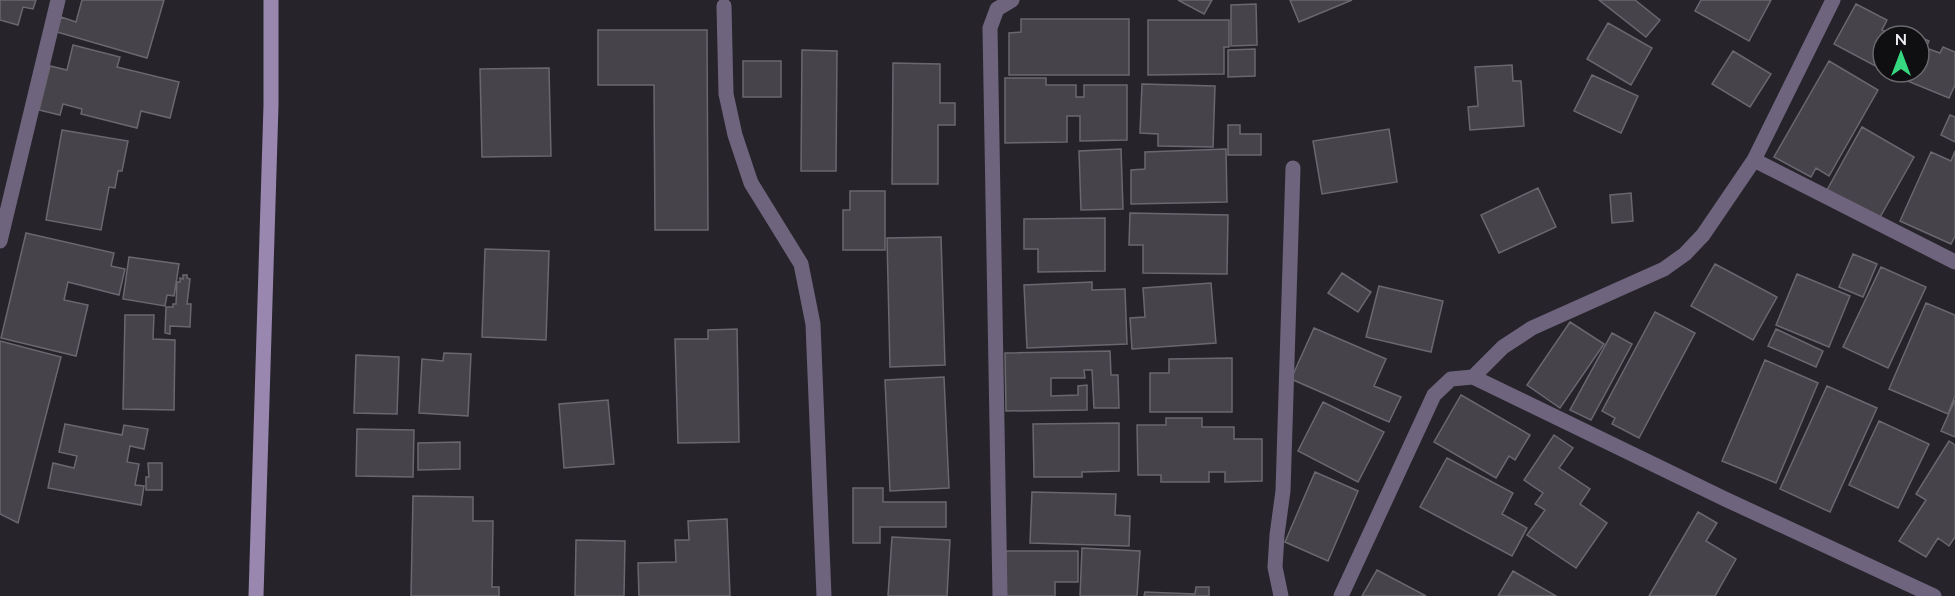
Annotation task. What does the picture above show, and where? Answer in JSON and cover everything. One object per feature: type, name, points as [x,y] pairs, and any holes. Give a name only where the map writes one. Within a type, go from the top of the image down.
[{"type":"street","points":[[0,241],[58,0]]},
{"type":"street","points":[[256,596],[271,105],[271,0]]},
{"type":"street","points":[[1000,596],[990,28],[997,9],[1012,0]]},
{"type":"street","points":[[1473,376],[1503,347],[1532,328],[1664,269],[1685,254],[1703,235],[1754,160],[1833,0]]},
{"type":"street","points":[[724,6],[726,94],[735,135],[752,183],[801,264],[813,324],[824,596]]},
{"type":"street","points":[[1754,160],[1955,262]]},
{"type":"street","points":[[1281,596],[1275,567],[1283,491],[1293,168]]},
{"type":"street","points":[[1341,596],[1434,395],[1451,379],[1473,376],[1725,499],[1934,596]]},
{"type":"building","points":[[0,0],[36,0],[33,9],[23,7],[18,25],[0,20]]},
{"type":"building","points":[[82,0],[164,0],[147,58],[57,32],[61,17],[76,22]]},
{"type":"building","points":[[1178,0],[1212,0],[1204,14]]},
{"type":"building","points":[[1290,0],[1352,0],[1299,22]]},
{"type":"building","points":[[1599,0],[1635,0],[1660,20],[1646,37]]},
{"type":"building","points":[[1701,0],[1771,0],[1749,41],[1695,11]]},
{"type":"building","points":[[1256,4],[1257,45],[1231,46],[1231,5]]},
{"type":"building","points":[[1856,4],[1887,20],[1885,24],[1871,24],[1871,64],[1834,44]]},
{"type":"building","points":[[1021,19],[1129,19],[1129,75],[1009,75],[1009,33],[1021,32]]},
{"type":"building","points":[[1148,20],[1229,20],[1229,47],[1224,47],[1224,74],[1148,75]]},
{"type":"building","points":[[1608,23],[1652,48],[1631,85],[1587,59]]},
{"type":"building","points":[[598,30],[707,30],[708,230],[655,230],[654,85],[598,85]]},
{"type":"building","points":[[73,45],[120,57],[117,67],[179,82],[170,118],[141,111],[137,128],[81,114],[82,109],[63,104],[60,115],[39,110],[50,66],[67,70]]},
{"type":"building","points":[[1943,47],[1955,52],[1955,85],[1949,98],[1915,84],[1931,84],[1931,50],[1940,53]]},
{"type":"building","points":[[1255,49],[1255,76],[1228,77],[1228,50]]},
{"type":"building","points":[[802,50],[837,51],[836,171],[801,171]]},
{"type":"building","points":[[1733,51],[1771,74],[1750,107],[1712,84]]},
{"type":"building","points":[[743,61],[781,61],[781,97],[743,97]]},
{"type":"building","points":[[1829,61],[1878,90],[1829,176],[1816,168],[1811,177],[1774,157]]},
{"type":"building","points":[[893,63],[940,64],[940,103],[955,103],[955,125],[938,125],[938,184],[892,184]]},
{"type":"building","points":[[1512,65],[1513,81],[1521,81],[1524,126],[1470,130],[1468,107],[1478,106],[1475,67]]},
{"type":"building","points":[[549,68],[551,156],[482,157],[480,69]]},
{"type":"building","points":[[1592,75],[1638,96],[1621,133],[1574,111]]},
{"type":"building","points":[[1005,78],[1046,78],[1046,85],[1076,85],[1076,97],[1084,97],[1084,85],[1127,85],[1127,140],[1080,141],[1080,116],[1067,116],[1067,142],[1005,143]]},
{"type":"building","points":[[1142,84],[1215,86],[1213,147],[1158,146],[1158,134],[1140,133]]},
{"type":"building","points":[[1950,115],[1955,117],[1955,142],[1941,135]]},
{"type":"building","points":[[1228,125],[1240,125],[1240,134],[1261,134],[1261,155],[1228,155]]},
{"type":"building","points":[[1862,127],[1914,157],[1879,219],[1827,190]]},
{"type":"building","points":[[1389,129],[1397,182],[1322,194],[1313,141]]},
{"type":"building","points":[[62,130],[128,141],[122,171],[118,171],[115,188],[109,187],[101,230],[46,220]]},
{"type":"building","points":[[1121,149],[1123,209],[1081,210],[1079,151]]},
{"type":"building","points":[[1226,149],[1227,202],[1131,204],[1131,170],[1145,169],[1145,152]]},
{"type":"building","points":[[1955,151],[1955,236],[1951,244],[1900,221],[1931,152],[1951,161]]},
{"type":"building","points":[[1538,188],[1556,227],[1499,253],[1481,215]]},
{"type":"building","points":[[850,191],[885,191],[885,250],[843,250],[843,210],[850,210]]},
{"type":"building","points":[[1631,193],[1633,221],[1612,223],[1610,195]]},
{"type":"building","points":[[1130,213],[1228,215],[1227,274],[1143,273],[1143,245],[1129,245]]},
{"type":"building","points":[[1105,218],[1105,271],[1038,272],[1038,249],[1024,249],[1024,219]]},
{"type":"building","points":[[26,233],[114,253],[111,266],[125,269],[119,295],[68,282],[64,300],[88,305],[76,356],[1,338]]},
{"type":"building","points":[[941,237],[945,365],[890,367],[887,238]]},
{"type":"building","points":[[485,249],[549,251],[546,340],[482,337]]},
{"type":"building","points":[[1853,254],[1877,264],[1863,297],[1839,287]]},
{"type":"building","points":[[129,257],[179,264],[174,296],[167,295],[165,306],[123,299]]},
{"type":"building","points":[[1715,264],[1777,297],[1753,340],[1691,306]]},
{"type":"building","points":[[1881,267],[1926,287],[1888,368],[1843,347]]},
{"type":"building","points":[[1342,273],[1371,292],[1358,312],[1328,293]]},
{"type":"building","points":[[1797,274],[1850,296],[1829,347],[1776,325]]},
{"type":"building","points":[[183,275],[187,275],[190,279],[187,304],[191,304],[190,327],[170,326],[170,334],[165,333],[166,307],[173,307],[173,304],[176,304],[177,282],[180,282],[180,278],[183,279]]},
{"type":"building","points":[[1092,282],[1092,290],[1125,289],[1127,344],[1027,348],[1024,285]]},
{"type":"building","points":[[1211,283],[1216,343],[1132,349],[1130,318],[1145,317],[1143,288]]},
{"type":"building","points":[[1379,286],[1443,301],[1431,352],[1366,337]]},
{"type":"building","points":[[1926,303],[1955,315],[1955,396],[1948,414],[1889,389]]},
{"type":"building","points":[[1655,312],[1695,333],[1639,438],[1612,424],[1615,418],[1602,411]]},
{"type":"building","points":[[125,315],[154,315],[153,339],[175,340],[174,410],[123,409]]},
{"type":"building","points":[[1570,322],[1604,344],[1560,408],[1527,385]]},
{"type":"building","points":[[1314,328],[1386,359],[1374,386],[1401,397],[1389,422],[1291,379]]},
{"type":"building","points":[[737,329],[739,442],[678,443],[675,339],[708,339],[708,330]]},
{"type":"building","points":[[1776,329],[1823,351],[1816,367],[1768,346]]},
{"type":"building","points":[[1612,333],[1632,344],[1591,420],[1570,410]]},
{"type":"building","points":[[0,341],[61,357],[18,523],[0,514]]},
{"type":"building","points":[[1110,351],[1111,375],[1118,375],[1119,408],[1094,408],[1092,370],[1084,370],[1085,378],[1051,378],[1051,396],[1078,395],[1078,386],[1087,385],[1087,410],[1006,411],[1005,353]]},
{"type":"building","points":[[444,353],[471,354],[468,416],[419,413],[422,359],[443,361]]},
{"type":"building","points":[[356,355],[399,357],[397,414],[354,413]]},
{"type":"building","points":[[1232,358],[1232,412],[1150,412],[1150,373],[1169,373],[1169,359]]},
{"type":"building","points":[[1765,360],[1818,383],[1776,483],[1722,461]]},
{"type":"building","points":[[944,377],[949,488],[890,491],[885,380]]},
{"type":"building","points":[[1827,386],[1877,408],[1830,512],[1780,489]]},
{"type":"building","points":[[1461,395],[1530,435],[1515,460],[1509,456],[1496,478],[1434,442]]},
{"type":"building","points":[[608,400],[614,464],[564,468],[559,404]]},
{"type":"building","points":[[1955,400],[1955,437],[1941,431]]},
{"type":"building","points":[[1323,402],[1384,432],[1358,482],[1298,451]]},
{"type":"building","points":[[1166,418],[1202,418],[1202,427],[1234,427],[1234,439],[1262,439],[1262,481],[1225,482],[1225,472],[1209,472],[1209,482],[1161,482],[1161,475],[1138,475],[1137,425],[1166,425]]},
{"type":"building","points":[[1879,421],[1929,444],[1898,508],[1849,485]]},
{"type":"building","points":[[1119,423],[1119,471],[1082,472],[1082,477],[1034,477],[1033,424]]},
{"type":"building","points":[[65,424],[122,435],[124,425],[148,429],[144,449],[130,446],[127,462],[139,464],[135,485],[144,486],[141,505],[48,488],[53,463],[74,468],[77,456],[59,452]]},
{"type":"building","points":[[357,429],[414,430],[413,477],[356,476]]},
{"type":"building","points":[[1554,435],[1573,448],[1559,468],[1590,489],[1580,504],[1607,523],[1576,568],[1527,535],[1545,510],[1535,504],[1543,493],[1524,480]]},
{"type":"building","points":[[1949,441],[1955,445],[1955,537],[1949,546],[1938,538],[1926,557],[1899,541],[1926,500],[1916,494]]},
{"type":"building","points":[[460,442],[460,469],[418,470],[418,443]]},
{"type":"building","points":[[1447,458],[1513,493],[1502,514],[1527,528],[1512,556],[1420,507]]},
{"type":"building","points":[[148,463],[162,463],[162,490],[146,490],[146,477],[149,477]]},
{"type":"building","points":[[1315,472],[1358,491],[1328,561],[1285,542]]},
{"type":"building","points":[[853,488],[883,488],[883,502],[946,502],[946,527],[880,527],[880,543],[853,543]]},
{"type":"building","points":[[1032,492],[1116,494],[1115,515],[1130,516],[1129,546],[1030,543]]},
{"type":"building","points":[[413,496],[473,497],[473,521],[493,521],[492,587],[499,587],[499,596],[411,596]]},
{"type":"building","points":[[1698,512],[1717,523],[1706,541],[1736,559],[1715,596],[1649,596]]},
{"type":"building","points":[[727,519],[730,596],[639,596],[638,563],[676,562],[675,540],[689,540],[688,521]]},
{"type":"building","points":[[892,537],[950,540],[947,596],[888,596]]},
{"type":"building","points":[[576,540],[625,541],[624,596],[575,596]]},
{"type":"building","points":[[1082,548],[1140,551],[1137,596],[1080,596]]},
{"type":"building","points":[[1006,551],[1078,551],[1078,582],[1055,582],[1055,596],[1006,596]]},
{"type":"building","points":[[1377,570],[1426,596],[1362,596]]},
{"type":"building","points":[[1513,571],[1556,596],[1498,596]]},
{"type":"building","points":[[1196,587],[1209,587],[1209,596],[1144,596],[1145,592],[1195,594]]}]
